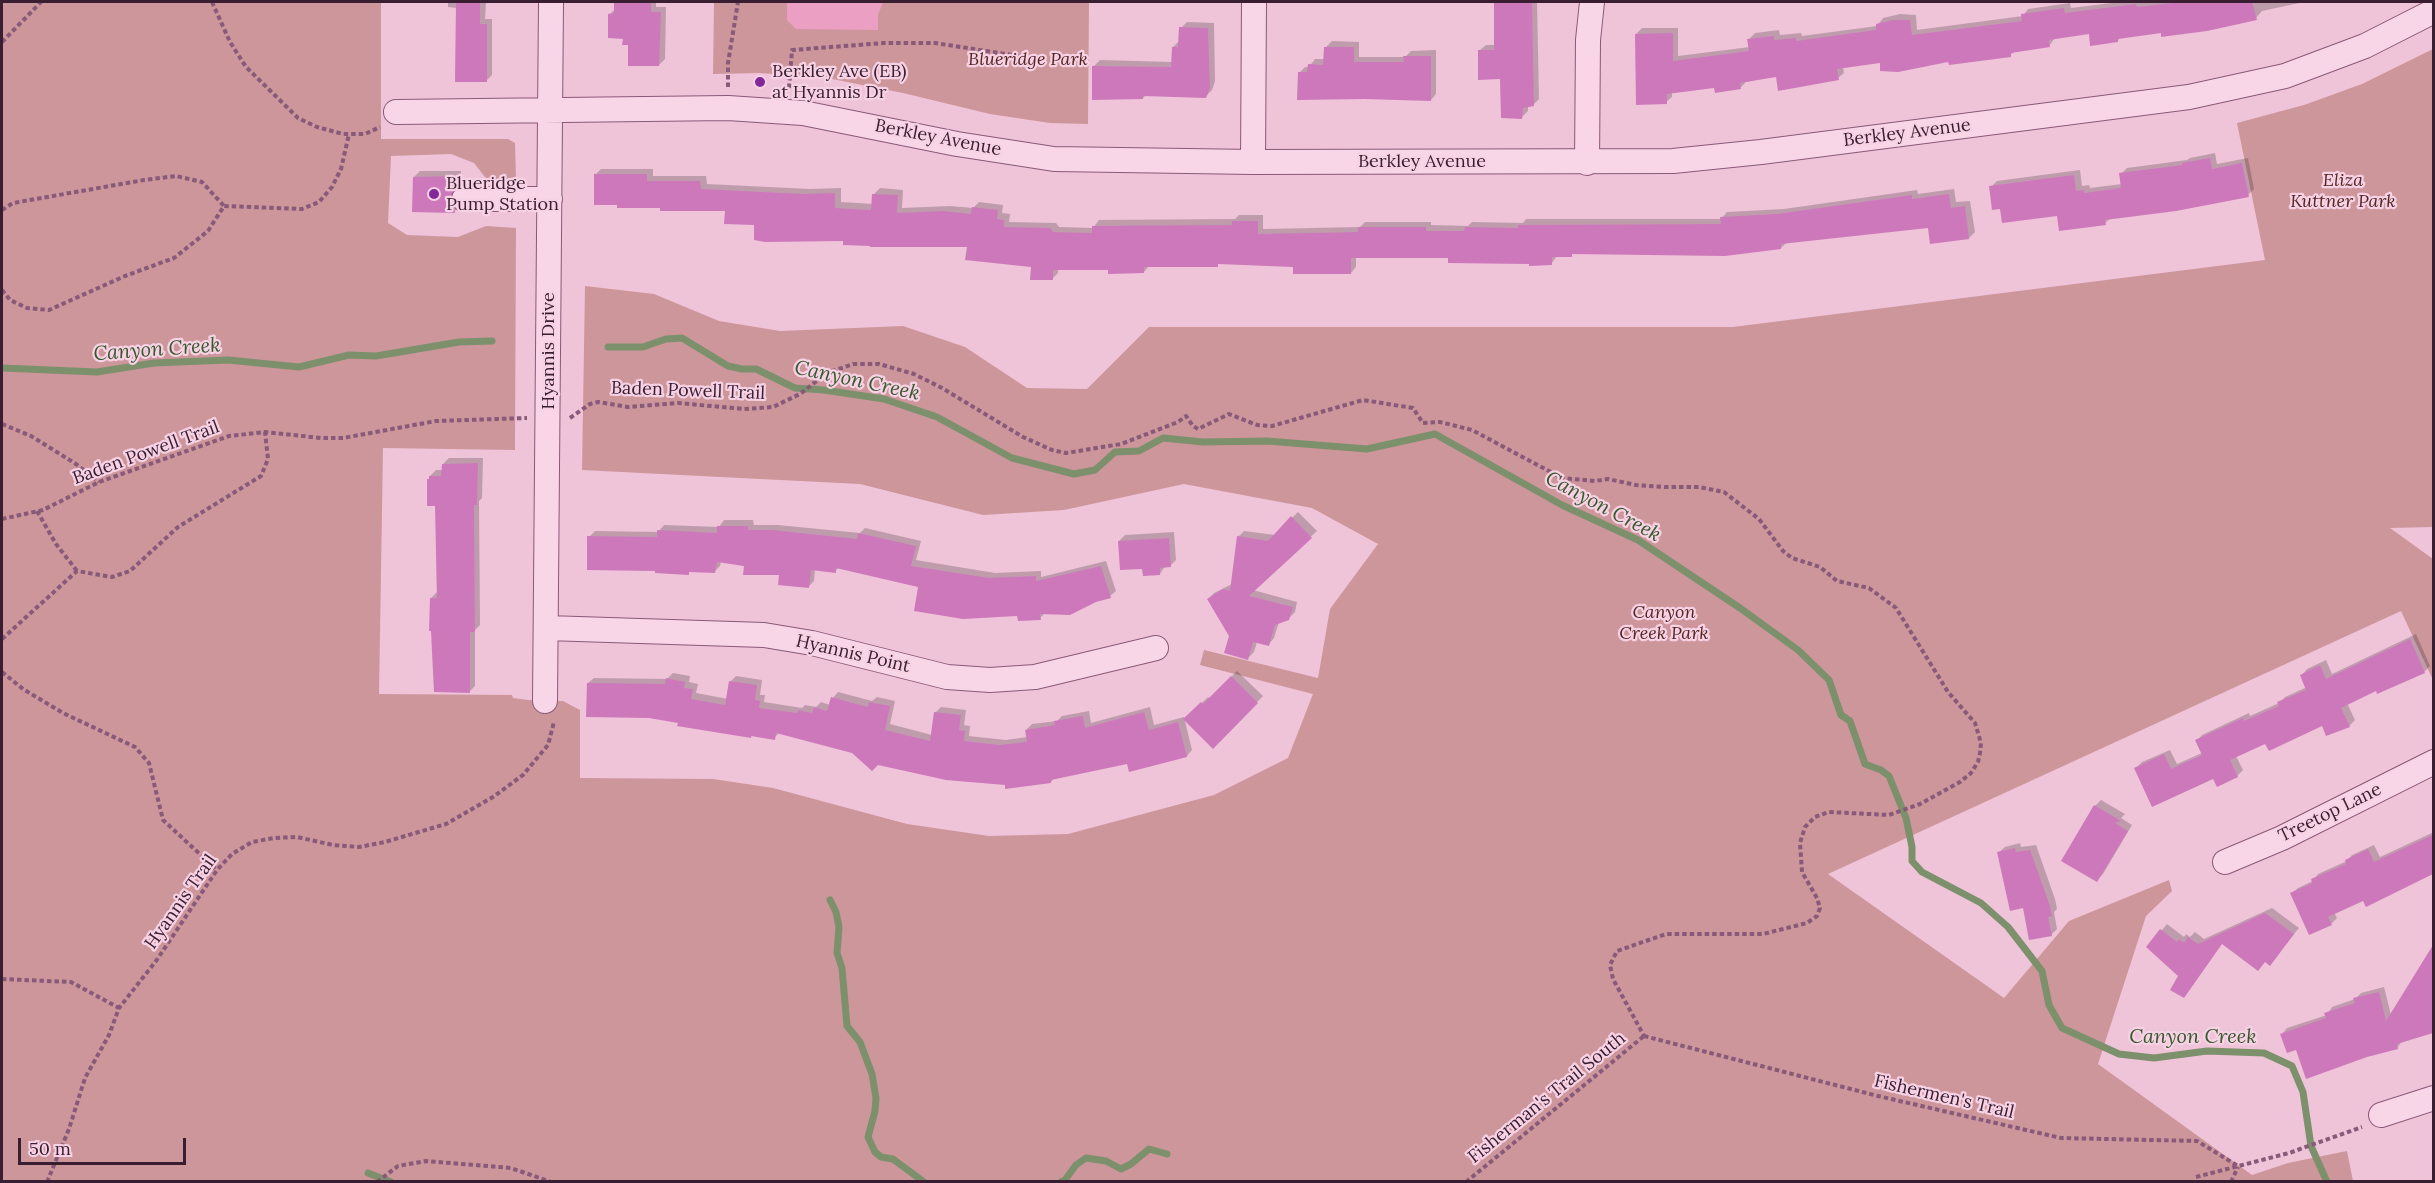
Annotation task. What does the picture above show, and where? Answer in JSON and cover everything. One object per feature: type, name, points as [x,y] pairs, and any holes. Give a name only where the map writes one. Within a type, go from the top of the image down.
[{"type":"street","name":"Hyannis Drive","points":[[550,710],[547,628],[551,2]]},
{"type":"street","points":[[1253,162],[1254,2]]},
{"type":"street","points":[[1587,163],[1588,40],[1592,2]]},
{"type":"street","name":"Berkley Avenue","points":[[396,112],[728,108],[803,113],[957,144],[1054,159],[1253,162],[1673,161],[1761,152],[2189,97],[2285,76],[2364,46],[2433,11]]},
{"type":"street","points":[[464,199],[550,199]]},
{"type":"street","name":"Hyannis Point","points":[[547,628],[764,635],[812,643],[947,677],[990,680],[1035,677],[1156,648]]},
{"type":"street","name":"Treetop Lane","points":[[2224,862],[2282,838],[2433,762]]},
{"type":"street","points":[[2381,1115],[2433,1098]]},
{"type":"path","points":[[2,42],[41,2]]},
{"type":"path","points":[[212,2],[235,51],[246,67],[298,118],[317,127],[365,135],[384,125],[396,112]]},
{"type":"path","points":[[728,108],[728,63],[738,2]]},
{"type":"path","points":[[789,88],[792,50],[884,43],[935,43],[1025,57]]},
{"type":"path","points":[[2,210],[13,203],[176,176],[202,182],[224,206],[302,209],[319,202],[332,187],[341,169],[349,134]]},
{"type":"path","points":[[2,290],[10,300],[27,308],[49,310],[125,276],[174,258],[208,231],[224,206]]},
{"type":"path","name":"Baden Powell Trail","points":[[572,418],[584,407],[598,402],[628,407],[678,403],[744,409],[773,407],[800,394],[827,373],[853,364],[879,364],[914,374],[942,388],[1023,437],[1052,450],[1066,453],[1120,444],[1178,422],[1186,416],[1198,429],[1229,414],[1257,425],[1272,426],[1363,400],[1413,408],[1423,423],[1440,422],[1472,430],[1562,478],[1595,481],[1608,479],[1636,485],[1665,487],[1699,486],[1724,492],[1758,519],[1783,551],[1792,558],[1820,567],[1837,580],[1869,588],[1896,608],[1948,692],[1975,723],[1981,743],[1978,762],[1971,773],[1951,789],[1920,804],[1889,815],[1829,812],[1815,817],[1805,827],[1800,843],[1802,872],[1820,908],[1817,916],[1808,923],[1763,934],[1666,934],[1617,951],[1610,965],[1613,979],[1644,1036]]},
{"type":"path","name":"Baden Powell Trail","points":[[2,519],[37,511],[99,482],[229,436],[265,432],[343,438],[436,421],[517,417]]},
{"type":"path","points":[[2,424],[31,436],[76,464],[99,482]]},
{"type":"path","points":[[37,511],[56,544],[77,572],[111,577],[130,571],[178,527],[261,476],[268,459],[265,432]]},
{"type":"path","points":[[2,639],[77,572]]},
{"type":"path","points":[[2,672],[23,690],[63,713],[135,747],[149,763],[163,820],[217,870]]},
{"type":"path","name":"Hyannis Trail","points":[[47,1182],[69,1129],[85,1077],[108,1035],[119,1008],[156,961],[217,870],[232,854],[252,842],[297,837],[333,845],[359,847],[385,842],[446,824],[485,802],[523,774],[548,745],[550,710]]},
{"type":"path","points":[[2,979],[71,982],[119,1008]]},
{"type":"path","name":"Fishermen's Trail","points":[[1644,1036],[1878,1096],[2061,1138],[2197,1141],[2238,1166]]},
{"type":"path","name":"Fisherman's Trail South","points":[[1466,1182],[1644,1036]]},
{"type":"path","points":[[2196,1178],[2289,1153],[2356,1131]]},
{"type":"path","points":[[377,1182],[398,1166],[426,1161],[511,1168],[551,1182]]},
{"type":"path","points":[[2231,1182],[2238,1166]]},
{"type":"green space","points":[[2,2],[381,2],[381,139],[508,139],[515,143],[516,181],[488,181],[474,163],[451,154],[391,156],[388,223],[407,235],[458,237],[486,226],[516,228],[515,450],[383,448],[379,694],[512,695],[513,698],[528,700],[563,701],[580,710],[580,778],[713,779],[773,788],[907,824],[989,836],[1068,834],[1214,795],[1288,758],[1313,694],[1200,665],[1204,650],[1318,678],[1330,609],[1378,544],[1312,508],[1184,484],[1064,510],[983,515],[860,484],[582,470],[585,286],[654,294],[719,321],[780,331],[903,326],[965,347],[1027,388],[1087,389],[1149,327],[1733,327],[2265,260],[2237,123],[2304,105],[2362,84],[2433,49],[2433,527],[2390,528],[2433,559],[2433,680],[2401,611],[1828,874],[2004,998],[2069,921],[2169,880],[2172,891],[2146,916],[2098,1064],[2252,1175],[2288,1163],[2347,1151],[2353,1181],[2,1182]]},
{"type":"green space","name":"Blueridge Park","points":[[714,2],[1089,2],[1088,124],[1050,123],[990,114],[832,79],[760,73],[713,74]]},
{"type":"sand","points":[[787,2],[883,2],[878,15],[878,30],[796,29],[787,20]]},
{"type":"building","points":[[456,2],[480,2],[480,24],[487,24],[487,82],[455,82]]},
{"type":"building","points":[[614,2],[651,2],[651,12],[661,12],[659,66],[628,66],[628,45],[622,45],[623,39],[608,38],[608,14],[614,13]]},
{"type":"building","points":[[1494,2],[1532,2],[1534,106],[1523,108],[1522,119],[1501,118],[1500,79],[1478,80],[1478,50],[1494,50]]},
{"type":"building","points":[[2181,2],[2252,2],[2257,20],[2207,31],[2161,37],[2161,33],[2118,39],[2118,42],[2090,46],[2089,34],[2049,40],[2050,47],[2011,53],[2011,57],[1949,65],[1948,62],[1898,72],[1880,71],[1880,63],[1837,69],[1839,80],[1778,91],[1776,77],[1740,83],[1741,89],[1715,93],[1714,88],[1667,94],[1667,104],[1636,105],[1635,34],[1673,33],[1673,61],[1749,51],[1747,39],[1774,36],[1774,40],[1796,38],[1796,41],[1876,30],[1876,24],[1893,20],[1910,20],[1912,35],[2022,21],[2021,14],[2064,8],[2065,13],[2136,4],[2137,7]]},
{"type":"building","points":[[1179,27],[1208,28],[1210,88],[1206,98],[1143,96],[1143,99],[1092,100],[1092,66],[1171,67],[1172,47],[1178,47]]},
{"type":"building","points":[[1324,47],[1354,47],[1354,62],[1404,62],[1403,56],[1431,56],[1431,101],[1297,100],[1298,72],[1307,72],[1308,64],[1323,65]]},
{"type":"building","points":[[2210,158],[2212,169],[2242,163],[2249,197],[2176,211],[2105,220],[2106,225],[2059,231],[2057,216],[2002,223],[2000,209],[1992,210],[1989,186],[2074,175],[2076,191],[2084,190],[2084,193],[2121,188],[2119,173],[2183,165],[2182,163]]},
{"type":"building","points":[[594,174],[647,174],[647,181],[700,181],[701,189],[803,194],[835,193],[835,208],[871,210],[872,194],[898,195],[897,213],[943,211],[971,214],[972,207],[998,210],[997,219],[1004,220],[1004,227],[1050,228],[1053,232],[1092,233],[1092,226],[1232,225],[1232,221],[1258,221],[1258,234],[1358,232],[1358,227],[1426,227],[1426,231],[1464,231],[1465,227],[1518,228],[1518,225],[1721,224],[1720,217],[1777,214],[1912,195],[1912,199],[1949,194],[1951,208],[1965,206],[1969,239],[1930,244],[1928,228],[1781,244],[1781,249],[1725,256],[1572,254],[1572,257],[1552,257],[1552,265],[1529,266],[1529,264],[1448,263],[1448,258],[1351,258],[1351,274],[1293,274],[1293,267],[1218,264],[1218,267],[1144,267],[1144,273],[1108,274],[1108,270],[1053,270],[1053,280],[1030,280],[1031,267],[965,260],[967,247],[870,247],[843,245],[843,241],[765,242],[754,240],[754,225],[724,224],[725,211],[660,211],[660,208],[617,208],[617,205],[594,205]]},
{"type":"building","name":"Blueridge Pump Station","points":[[456,176],[456,188],[450,198],[455,213],[412,212],[413,177]]},
{"type":"building","points":[[478,463],[477,505],[474,505],[475,632],[470,632],[470,693],[434,692],[431,631],[429,631],[430,598],[437,598],[435,506],[427,506],[427,479],[429,476],[441,476],[442,464]]},
{"type":"building","points":[[1291,516],[1312,538],[1249,596],[1293,607],[1289,620],[1275,625],[1269,646],[1253,642],[1248,660],[1224,653],[1229,636],[1207,599],[1223,589],[1230,591],[1237,536],[1268,541]]},
{"type":"building","points":[[717,526],[748,526],[748,530],[772,530],[857,539],[858,533],[916,546],[911,566],[989,578],[1036,576],[1036,581],[1101,566],[1111,598],[1096,602],[1070,615],[1040,614],[1041,620],[1018,621],[1017,616],[963,619],[914,611],[918,587],[836,568],[836,573],[811,570],[809,588],[778,585],[779,575],[743,575],[744,566],[717,562],[715,573],[689,572],[689,575],[655,573],[655,571],[587,570],[587,536],[657,537],[657,530],[717,533]]},
{"type":"building","points":[[1169,538],[1171,567],[1160,568],[1160,575],[1143,576],[1142,569],[1120,570],[1118,541]]},
{"type":"building","points":[[2410,639],[2425,673],[2377,694],[2376,691],[2341,708],[2350,727],[2326,736],[2322,726],[2269,751],[2265,744],[2230,760],[2238,777],[2217,787],[2213,779],[2152,807],[2134,768],[2164,754],[2171,769],[2202,755],[2195,740],[2243,718],[2244,721],[2279,706],[2277,702],[2306,690],[2300,675],[2320,665],[2326,679]]},
{"type":"building","points":[[1231,676],[1258,703],[1213,749],[1183,719],[1201,702],[1203,704]]},
{"type":"building","points":[[666,678],[685,682],[684,688],[693,689],[691,699],[725,705],[729,681],[757,685],[755,700],[760,701],[759,708],[812,713],[814,707],[827,711],[831,697],[868,707],[869,702],[890,706],[885,730],[930,741],[934,712],[961,715],[959,730],[965,731],[964,741],[999,745],[1027,742],[1025,730],[1055,725],[1054,721],[1083,716],[1085,728],[1144,712],[1149,730],[1178,722],[1187,757],[1129,772],[1127,764],[1051,780],[1051,783],[1005,789],[1005,785],[946,780],[878,765],[872,771],[852,753],[776,733],[775,740],[751,736],[751,738],[677,726],[678,723],[649,718],[586,717],[587,683],[665,684]]},
{"type":"building","points":[[2094,805],[2121,821],[2115,823],[2128,831],[2097,882],[2061,861]]},
{"type":"building","points":[[2433,835],[2433,874],[2366,907],[2363,901],[2328,917],[2332,925],[2309,935],[2290,893],[2312,883],[2311,879],[2346,864],[2345,860],[2368,849],[2374,862]]},
{"type":"building","points":[[2015,848],[2016,852],[2030,850],[2050,906],[2052,916],[2048,917],[2052,936],[2029,940],[2023,908],[2010,911],[1997,852]]},
{"type":"building","points":[[2265,913],[2294,934],[2270,966],[2265,962],[2258,971],[2222,944],[2184,998],[2170,990],[2178,976],[2146,947],[2160,929],[2177,942],[2179,939],[2184,943],[2188,937],[2198,944]]},
{"type":"building","points":[[2433,945],[2433,1033],[2397,1044],[2398,1049],[2367,1057],[2306,1079],[2296,1050],[2287,1053],[2280,1034],[2326,1018],[2324,1013],[2355,1003],[2353,998],[2379,992],[2386,1021]]},
{"type":"waterway","name":"Canyon Creek","points":[[608,347],[643,347],[666,339],[682,338],[728,366],[756,369],[795,388],[884,399],[937,417],[1012,458],[1074,474],[1095,470],[1115,452],[1139,451],[1163,438],[1203,442],[1267,441],[1367,449],[1435,434],[1562,505],[1638,540],[1798,650],[1829,680],[1841,715],[1850,721],[1865,764],[1889,776],[1906,818],[1912,847],[1912,861],[1922,872],[1981,903],[2008,927],[2042,971],[2049,1005],[2062,1028],[2119,1054],[2154,1058],[2207,1051],[2264,1053],[2292,1066],[2303,1092],[2311,1146],[2327,1182]]},
{"type":"waterway","name":"Canyon Creek","points":[[2,368],[97,372],[154,363],[228,360],[299,367],[349,355],[376,356],[459,342],[492,341]]},
{"type":"waterway","points":[[830,900],[836,912],[839,927],[837,953],[842,968],[847,1026],[860,1042],[872,1074],[876,1098],[868,1137],[875,1152],[881,1157],[893,1159],[924,1182]]},
{"type":"waterway","points":[[1061,1182],[1076,1165],[1086,1158],[1106,1161],[1121,1169],[1149,1149],[1167,1154]]},
{"type":"waterway","points":[[368,1173],[391,1182]]},
{"type":"place","name":"Berkley Ave (EB) at Hyannis Dr","points":[[760,82]]},
{"type":"place","name":"Blueridge Pump Station","points":[[434,194]]},
{"type":"park label","name":"Eliza Kuttner Park","points":[[2343,192]]},
{"type":"park label","name":"Canyon Creek Park","points":[[1664,623]]}]
